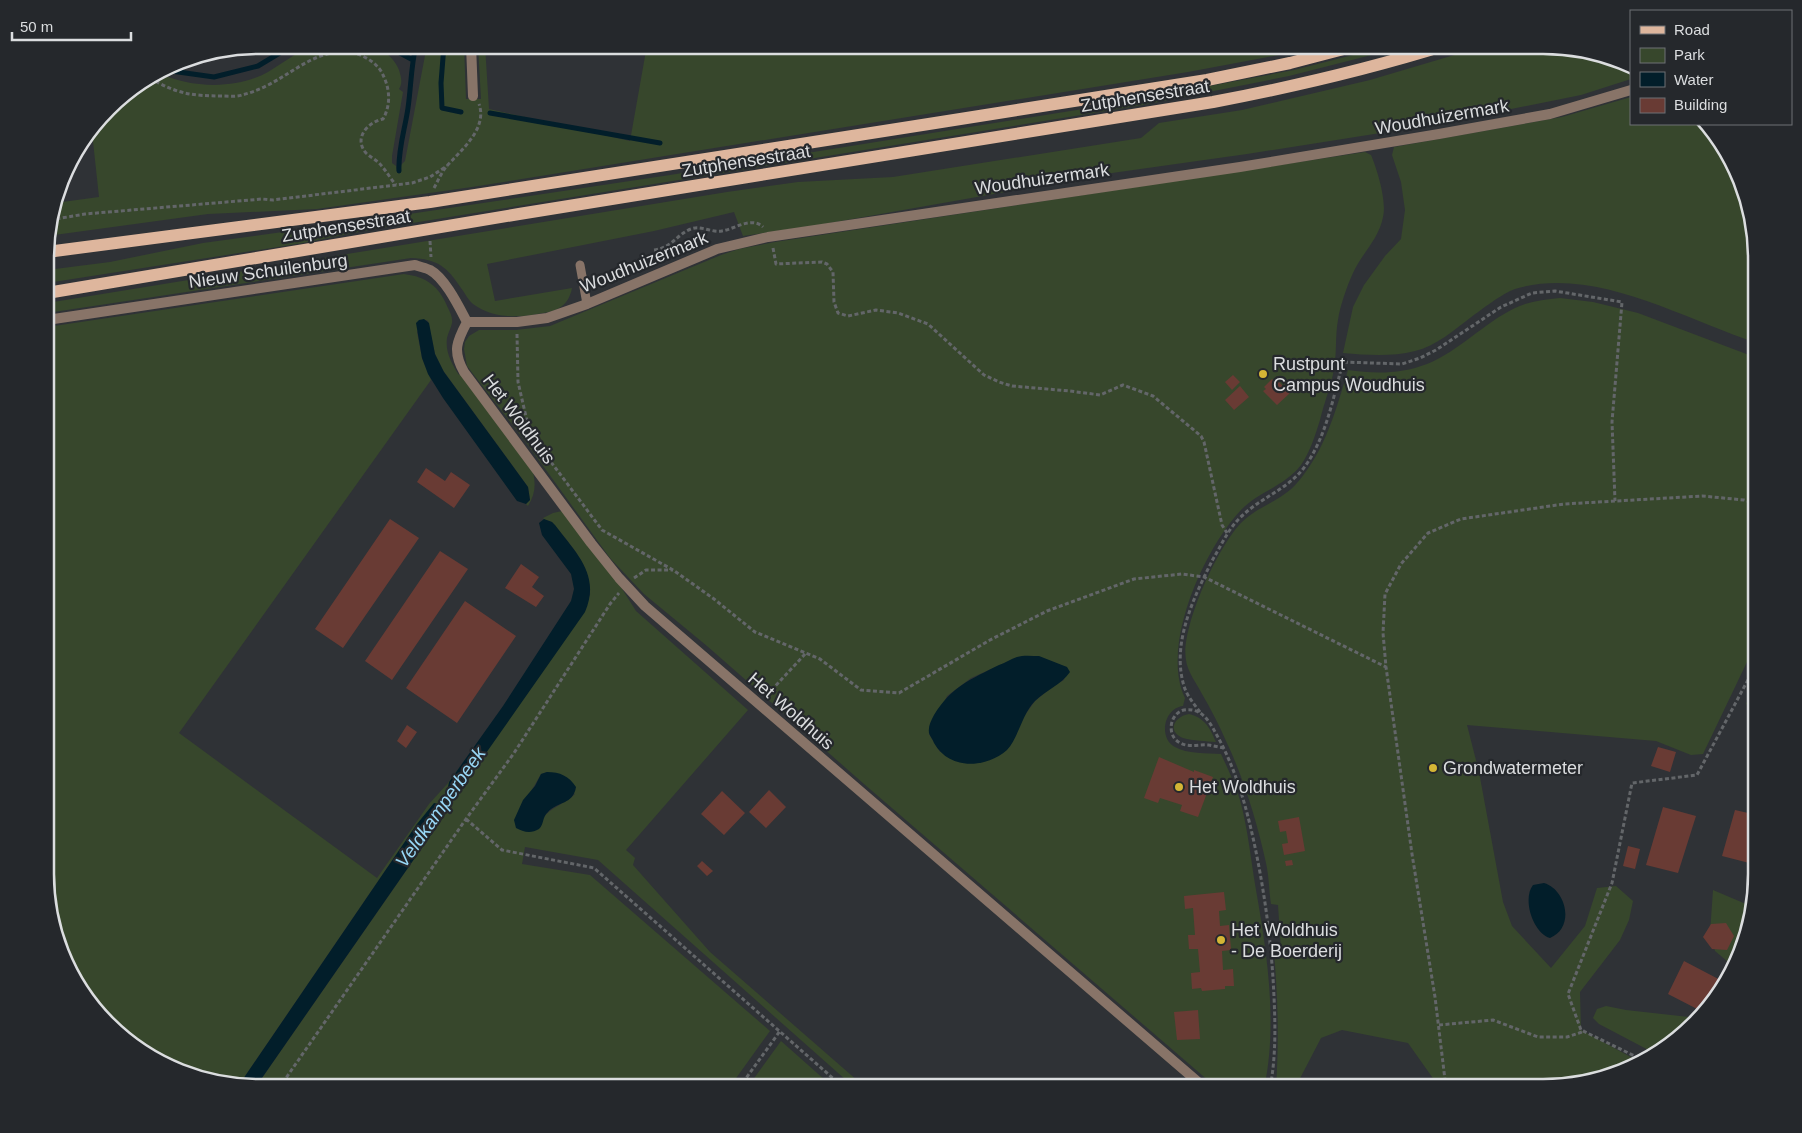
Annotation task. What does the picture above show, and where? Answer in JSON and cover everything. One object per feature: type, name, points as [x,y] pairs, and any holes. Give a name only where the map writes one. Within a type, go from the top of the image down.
[{"type":"main road","name":"Zutphensestraat","points":[[54,251],[430,202],[1206,80],[1324,54]]},
{"type":"main road","name":"Zutphensestraat","points":[[54,292],[1212,102],[1296,86],[1417,54]]},
{"type":"street","points":[[471,54],[473,96]]},
{"type":"street","name":"Woudhuizermark","points":[[466,322],[517,322],[547,318],[587,304],[717,249],[768,237],[1240,167],[1439,134],[1550,114],[1630,90]]},
{"type":"street","name":"Nieuw Schuilenburg","points":[[54,319],[415,265],[431,271]]},
{"type":"street","points":[[431,271],[442,282],[460,308],[466,322]]},
{"type":"street","name":"Het Woldhuis","points":[[466,322],[457,344],[457,354],[462,368],[592,543],[625,585],[645,606],[1195,1079]]},
{"type":"lane","points":[[580,264],[587,304]]},
{"type":"path","points":[[156,81],[183,94],[241,96],[267,86],[324,54]]},
{"type":"path","points":[[356,54],[364,56],[375,64],[383,74],[389,92],[386,115],[383,119],[374,121],[367,127],[361,136],[362,146],[366,153],[380,164],[396,186]]},
{"type":"path","points":[[430,202],[434,188],[447,166],[468,144],[479,125],[480,106],[473,96]]},
{"type":"path","points":[[58,219],[86,214],[190,204],[262,199],[273,200],[396,186],[430,177],[447,166]]},
{"type":"path","points":[[654,250],[674,242],[694,228],[720,232],[743,224],[757,223],[764,228],[771,243],[776,264],[822,262],[831,267],[834,277],[834,302],[838,313],[848,316],[876,310],[898,314],[928,324],[984,375],[992,380],[1012,386],[1070,391],[1100,396],[1123,385],[1152,396],[1201,436],[1204,442],[1222,525],[1227,533]]},
{"type":"path","points":[[430,229],[431,271]]},
{"type":"path","points":[[1272,1079],[1275,1014],[1269,924],[1261,876],[1245,802],[1224,748],[1210,724],[1187,694],[1184,684],[1181,649],[1189,614],[1204,576],[1227,533],[1243,515],[1293,480],[1308,462],[1327,419],[1343,362],[1402,364],[1420,358],[1500,307],[1532,293],[1575,294],[1622,302],[1612,422],[1615,501]]},
{"type":"path","points":[[517,322],[518,382],[530,434],[602,530],[673,570],[714,599],[754,632],[820,659],[860,690],[899,693],[990,640],[1047,612],[1134,579],[1182,574],[1204,576],[1386,667]]},
{"type":"path","points":[[1445,1079],[1439,1025],[1386,667],[1383,633],[1385,594],[1401,564],[1428,532],[1461,519],[1564,504],[1702,496],[1748,501]]},
{"type":"path","points":[[285,1079],[514,753],[610,604],[625,585],[646,570],[673,570]]},
{"type":"path","points":[[758,704],[806,654]]},
{"type":"path","points":[[1636,1057],[1581,1030],[1568,994],[1612,883],[1632,783],[1697,775],[1748,678]]},
{"type":"path","points":[[1200,712],[1185,710],[1178,713],[1172,722],[1172,735],[1186,746],[1208,745],[1224,748]]},
{"type":"path","points":[[466,819],[502,850],[594,868],[834,1079]]},
{"type":"path","points":[[1439,1025],[1493,1020],[1538,1037],[1567,1037],[1585,1031]]},
{"type":"path","points":[[745,1079],[780,1031]]},
{"type":"green space","points":[[295,54],[388,54],[399,70],[401,84],[399,89],[403,92],[392,156],[392,163],[396,166],[397,171],[401,170],[401,165],[405,161],[425,54],[464,54],[466,99],[481,99],[478,54],[486,54],[489,109],[630,141],[645,54],[1283,54],[1188,72],[472,187],[317,209],[208,214],[56,235],[62,202],[99,197],[93,139],[114,114],[134,96],[166,76],[185,82],[213,85],[242,82],[268,72]]},
{"type":"green space","points":[[1357,54],[1375,54],[1289,76],[1143,105],[369,230],[303,243],[54,282],[54,269],[110,262],[203,243],[670,175],[1114,104],[1294,70]]},
{"type":"green space","points":[[1458,54],[1557,54],[1596,61],[1630,73],[1630,79],[1581,95],[1431,125],[1112,173],[824,224],[743,236],[734,212],[654,231],[487,264],[495,301],[572,288],[571,294],[562,306],[549,312],[534,315],[506,316],[481,309],[471,302],[451,275],[441,266],[428,260],[411,258],[54,312],[54,302],[727,192],[798,182],[893,177],[1141,138],[1159,123],[1242,110],[1370,80]]},
{"type":"green space","points":[[1630,97],[1630,125],[1698,125],[1706,134],[1721,156],[1733,180],[1744,219],[1748,245],[1748,340],[1669,309],[1607,289],[1576,284],[1545,283],[1510,291],[1444,337],[1423,349],[1388,355],[1343,353],[1353,307],[1364,285],[1385,256],[1401,239],[1405,210],[1401,182],[1392,155],[1394,147],[1562,117]]},
{"type":"green space","points":[[1365,152],[1371,155],[1383,194],[1383,217],[1378,232],[1353,273],[1344,296],[1337,326],[1333,375],[1314,438],[1304,460],[1295,472],[1255,498],[1241,510],[1227,527],[1200,573],[1182,626],[1178,652],[1179,677],[1185,698],[1183,706],[1171,712],[1165,731],[1166,737],[1175,747],[1191,752],[1221,754],[1240,800],[1267,964],[1271,1014],[1266,1079],[1207,1079],[707,646],[644,594],[610,558],[522,437],[467,366],[464,349],[465,342],[469,336],[479,330],[516,330],[550,326],[739,249]],"holes":[[[1018,657],[1067,667],[1064,680],[1035,701],[1022,719],[940,752],[929,734],[947,696],[971,678]]]},
{"type":"green space","points":[[404,274],[426,280],[436,288],[452,317],[447,343],[448,353],[454,367],[533,472],[534,490],[528,506],[526,504],[530,500],[528,487],[442,369],[435,354],[428,321],[426,320],[417,332],[422,358],[431,380],[179,733],[377,878],[429,804],[449,782],[447,784],[590,595],[587,574],[583,564],[552,522],[543,518],[562,511],[619,584],[636,611],[748,710],[626,850],[635,858],[633,865],[710,952],[856,1079],[845,1079],[598,860],[525,847],[522,864],[590,875],[770,1031],[735,1079],[261,1079],[444,816],[444,810],[417,824],[243,1079],[206,1072],[180,1064],[156,1052],[134,1037],[96,999],[81,977],[69,953],[58,914],[54,888],[54,326]],"holes":[[[547,772],[575,794],[543,818],[530,793],[541,774]]]},
{"type":"green space","points":[[1560,298],[1593,302],[1638,313],[1748,355],[1748,660],[1703,754],[1691,755],[1656,741],[1467,725],[1479,772],[1503,902],[1512,926],[1551,968],[1585,926],[1597,888],[1616,886],[1633,901],[1629,920],[1620,940],[1580,992],[1581,1030],[1633,1058],[1596,1072],[1557,1079],[1433,1079],[1408,1043],[1342,1030],[1321,1038],[1300,1079],[1277,1079],[1278,1020],[1274,953],[1281,950],[1278,905],[1271,904],[1267,868],[1254,816],[1239,770],[1209,705],[1188,669],[1186,646],[1195,608],[1213,567],[1233,533],[1248,516],[1278,499],[1291,489],[1307,471],[1328,430],[1348,370],[1388,372],[1407,370],[1427,364],[1450,352],[1504,314],[1520,306],[1542,300]]},
{"type":"green space","points":[[1189,714],[1199,718],[1206,724],[1216,742],[1191,740],[1183,738],[1175,732],[1174,724],[1176,721]]},
{"type":"green space","points":[[1713,890],[1746,904],[1741,927],[1728,962],[1715,951],[1710,933]]},
{"type":"green space","points":[[1606,1006],[1690,1017],[1668,1037],[1649,1050],[1599,1024],[1593,1018],[1597,1009]]},
{"type":"green space","points":[[781,1041],[824,1079],[754,1079]]},
{"type":"water","points":[[424,319],[429,323],[435,354],[444,372],[528,487],[530,500],[526,504],[517,501],[428,374],[422,358],[416,323]]},
{"type":"water","points":[[544,519],[555,525],[584,565],[590,587],[585,612],[458,793],[452,795],[447,792],[449,782],[503,706],[571,601],[574,589],[571,574],[542,535],[539,523]]},
{"type":"water","points":[[1022,656],[1039,656],[1067,667],[1070,672],[1035,701],[1007,750],[988,761],[968,764],[949,758],[941,752],[929,733],[929,728],[934,715],[947,697],[962,685],[1012,659]]},
{"type":"water","points":[[547,772],[567,777],[576,787],[574,793],[568,800],[548,812],[539,829],[533,832],[521,831],[516,828],[514,820],[523,800],[535,786],[541,774]]},
{"type":"water","points":[[434,803],[442,807],[444,816],[261,1079],[243,1079],[417,824]]},
{"type":"water","points":[[1544,883],[1558,893],[1565,909],[1563,926],[1558,933],[1550,938],[1544,935],[1534,923],[1529,907],[1530,891],[1533,885]]},
{"type":"building","points":[[1233,375],[1240,382],[1232,390],[1225,382]]},
{"type":"building","points":[[1272,379],[1274,381],[1276,379],[1290,393],[1277,405],[1263,391],[1266,389],[1264,387]]},
{"type":"building","points":[[1240,386],[1249,397],[1234,410],[1225,400]]},
{"type":"building","points":[[426,468],[445,481],[451,472],[470,485],[454,508],[417,482]]},
{"type":"building","points":[[390,519],[419,538],[343,648],[315,629]]},
{"type":"building","points":[[440,551],[468,569],[392,680],[365,661]]},
{"type":"building","points":[[521,564],[539,577],[532,587],[544,596],[536,607],[505,588]]},
{"type":"building","points":[[465,601],[516,636],[457,723],[406,688]]},
{"type":"building","points":[[407,725],[417,732],[406,748],[397,741]]},
{"type":"building","points":[[1658,747],[1676,752],[1670,772],[1651,766]]},
{"type":"building","name":"Het Woldhuis","points":[[1159,757],[1194,772],[1194,770],[1213,777],[1198,817],[1180,811],[1182,805],[1160,798],[1158,803],[1144,798]]},
{"type":"building","points":[[769,790],[786,807],[766,828],[749,812]]},
{"type":"building","points":[[722,791],[745,813],[724,835],[701,814]]},
{"type":"building","points":[[1663,807],[1696,816],[1678,873],[1646,865]]},
{"type":"building","points":[[1735,810],[1748,813],[1748,863],[1722,856]]},
{"type":"building","points":[[1299,817],[1305,851],[1284,855],[1282,844],[1288,843],[1286,831],[1280,832],[1278,821]]},
{"type":"building","points":[[1628,846],[1640,849],[1635,869],[1623,866]]},
{"type":"building","points":[[1292,860],[1293,865],[1286,866],[1285,861]]},
{"type":"building","points":[[702,861],[713,871],[707,876],[697,866]]},
{"type":"building","points":[[1224,892],[1226,910],[1219,911],[1220,926],[1229,925],[1231,950],[1222,951],[1223,970],[1233,969],[1234,986],[1225,986],[1225,989],[1202,991],[1201,988],[1192,989],[1191,973],[1200,972],[1198,949],[1189,949],[1188,935],[1195,935],[1193,908],[1185,909],[1184,896]]},
{"type":"building","points":[[1726,923],[1734,936],[1727,950],[1712,949],[1703,937],[1711,924]]},
{"type":"building","points":[[1684,961],[1719,980],[1697,1009],[1668,994]]},
{"type":"building","points":[[1198,1010],[1200,1039],[1177,1040],[1174,1012]]},
{"type":"waterway","points":[[175,72],[214,77],[258,66],[278,54]]},
{"type":"waterway","points":[[402,54],[413,60]]},
{"type":"waterway","name":"Veldkamperbeek","points":[[399,171],[414,54]]},
{"type":"waterway","points":[[443,54],[441,83],[442,108],[461,112]]},
{"type":"waterway","points":[[490,113],[660,143]]},
{"type":"waterway","name":"Veldkamperbeek","points":[[437,812],[454,788]]},
{"type":"place","name":"Rustpunt Campus Woudhuis","points":[[1263,374]]},
{"type":"place","name":"Grondwatermeter","points":[[1433,768]]},
{"type":"place","name":"Het Woldhuis","points":[[1179,787]]},
{"type":"place","name":"Het Woldhuis - De Boerderij","points":[[1221,940]]}]
